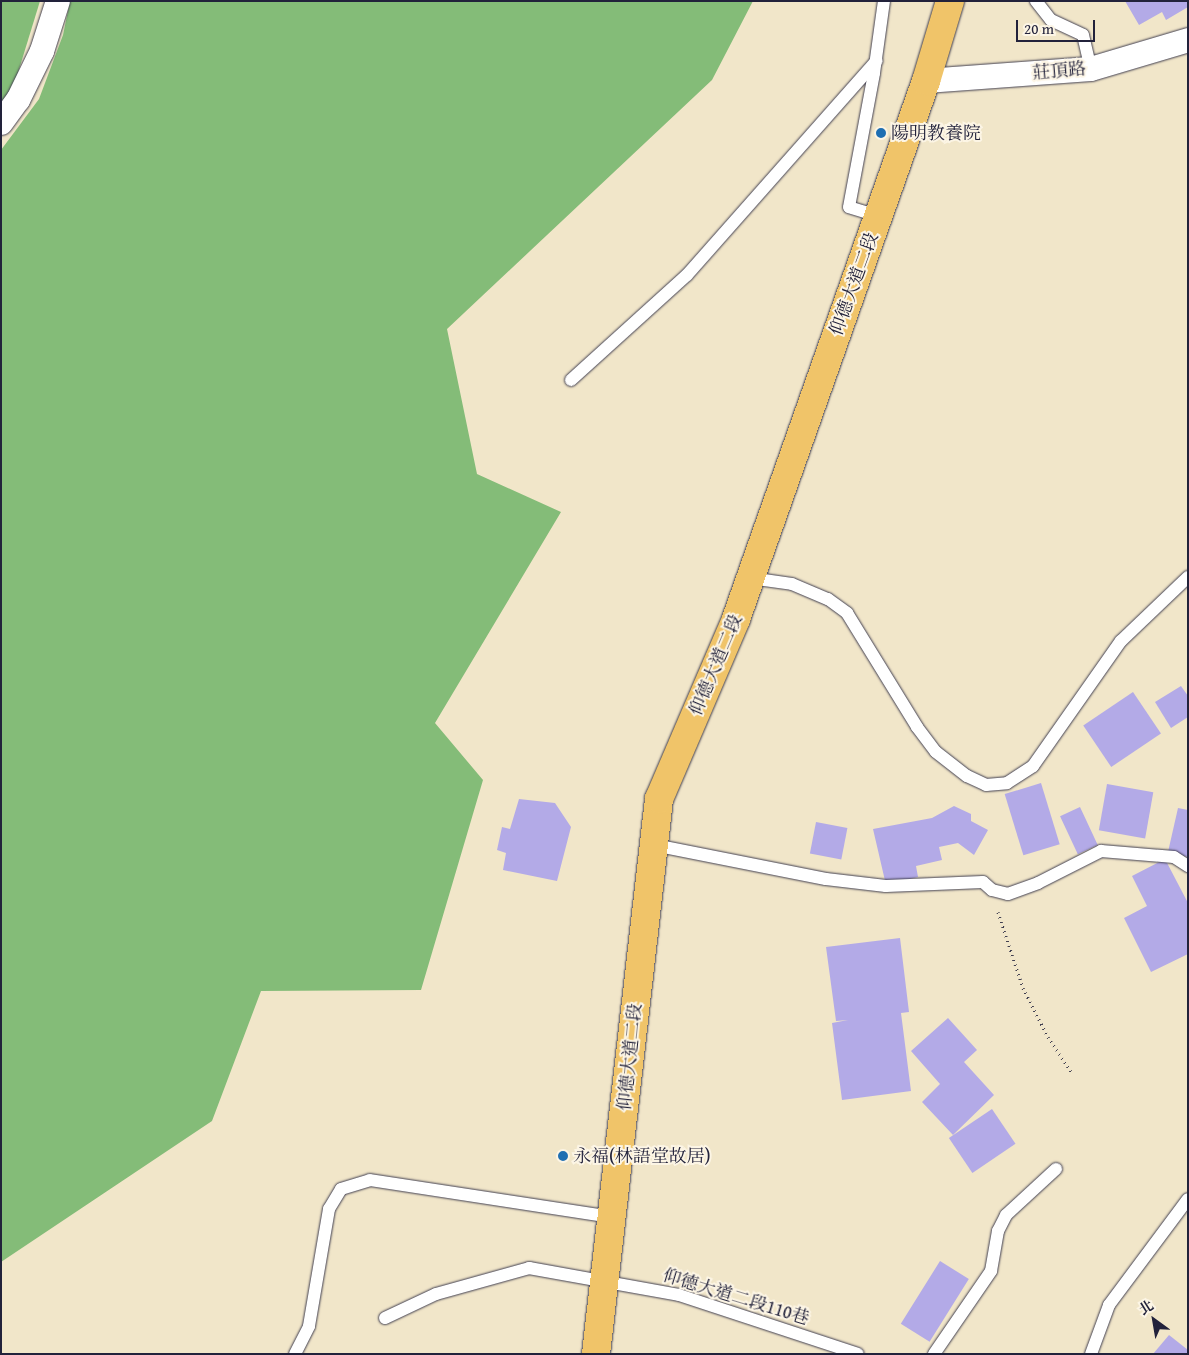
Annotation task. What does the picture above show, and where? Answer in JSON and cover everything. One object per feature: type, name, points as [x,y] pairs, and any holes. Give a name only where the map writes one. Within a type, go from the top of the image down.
[{"type":"main road","name":"仰德大道二段","points":[[596,1354],[603,1279],[612,1218],[659,799],[750,578],[926,81],[950,1]]},
{"type":"street","points":[[1,123],[18,100],[42,51],[58,1]]},
{"type":"street","name":"莊頂路","points":[[926,81],[1091,69],[1188,40]]},
{"type":"lane","points":[[878,216],[849,207],[876,62],[884,1]]},
{"type":"lane","points":[[1036,1],[1052,20],[1084,35],[1091,69]]},
{"type":"lane","points":[[572,380],[687,276],[876,62]]},
{"type":"lane","points":[[750,578],[792,584],[828,599],[847,613],[917,727],[936,752],[967,776],[986,785],[1007,783],[1033,766],[1121,641],[1188,577]]},
{"type":"lane","points":[[654,844],[826,879],[886,886],[983,882],[992,890],[1008,894],[1038,883],[1101,851],[1174,857],[1188,866]]},
{"type":"lane","points":[[934,1354],[991,1271],[998,1231],[1006,1215],[1056,1169]]},
{"type":"lane","points":[[295,1354],[310,1326],[329,1209],[341,1189],[370,1180],[612,1218]]},
{"type":"lane","points":[[1091,1354],[1109,1305],[1188,1199]]},
{"type":"lane","name":"仰德大道二段110巷","points":[[386,1318],[436,1294],[530,1268],[603,1279],[679,1295],[858,1354]]},
{"type":"path","points":[[992,890],[1004,939],[1023,988],[1048,1037],[1072,1073]]},
{"type":"green space","points":[[1,1],[40,1],[13,89],[1,105]]},
{"type":"green space","points":[[70,1],[753,1],[712,80],[447,329],[477,474],[561,512],[435,723],[483,780],[421,990],[261,991],[212,1121],[1,1262],[1,150],[39,99],[63,35]]},
{"type":"building","points":[[1125,1],[1188,1],[1188,7],[1166,20],[1162,12],[1139,25]]},
{"type":"building","points":[[1181,686],[1188,696],[1188,717],[1171,728],[1155,702]]},
{"type":"building","points":[[1133,692],[1161,733],[1111,767],[1083,726]]},
{"type":"building","points":[[1041,783],[1060,844],[1023,855],[1005,794]]},
{"type":"building","points":[[1107,784],[1153,792],[1145,838],[1099,830]]},
{"type":"building","points":[[519,799],[555,803],[571,827],[557,881],[503,870],[506,853],[497,850],[502,827],[510,829]]},
{"type":"building","points":[[954,806],[971,814],[971,821],[988,830],[974,855],[958,843],[939,847],[942,860],[916,866],[918,877],[886,885],[873,829],[932,818]]},
{"type":"building","points":[[1080,807],[1098,845],[1078,854],[1060,816]]},
{"type":"building","points":[[1178,808],[1188,810],[1188,857],[1168,852]]},
{"type":"building","points":[[816,822],[847,828],[841,860],[810,853]]},
{"type":"building","points":[[1165,859],[1188,903],[1188,954],[1151,972],[1124,918],[1147,906],[1132,876]]},
{"type":"building","points":[[900,938],[909,1012],[901,1013],[911,1091],[842,1100],[832,1023],[848,1020],[836,1021],[826,947]]},
{"type":"building","points":[[948,1018],[977,1050],[964,1062],[994,1095],[953,1135],[922,1102],[940,1084],[911,1051]]},
{"type":"building","points":[[992,1109],[1015,1144],[972,1173],[949,1138]]},
{"type":"building","points":[[940,1261],[969,1279],[930,1342],[901,1324]]},
{"type":"building","points":[[1169,1335],[1188,1350],[1188,1354],[1153,1354]]},
{"type":"place","name":"陽明教養院","points":[[881,133]]},
{"type":"place","name":"永福(林語堂故居)","points":[[563,1156]]}]
